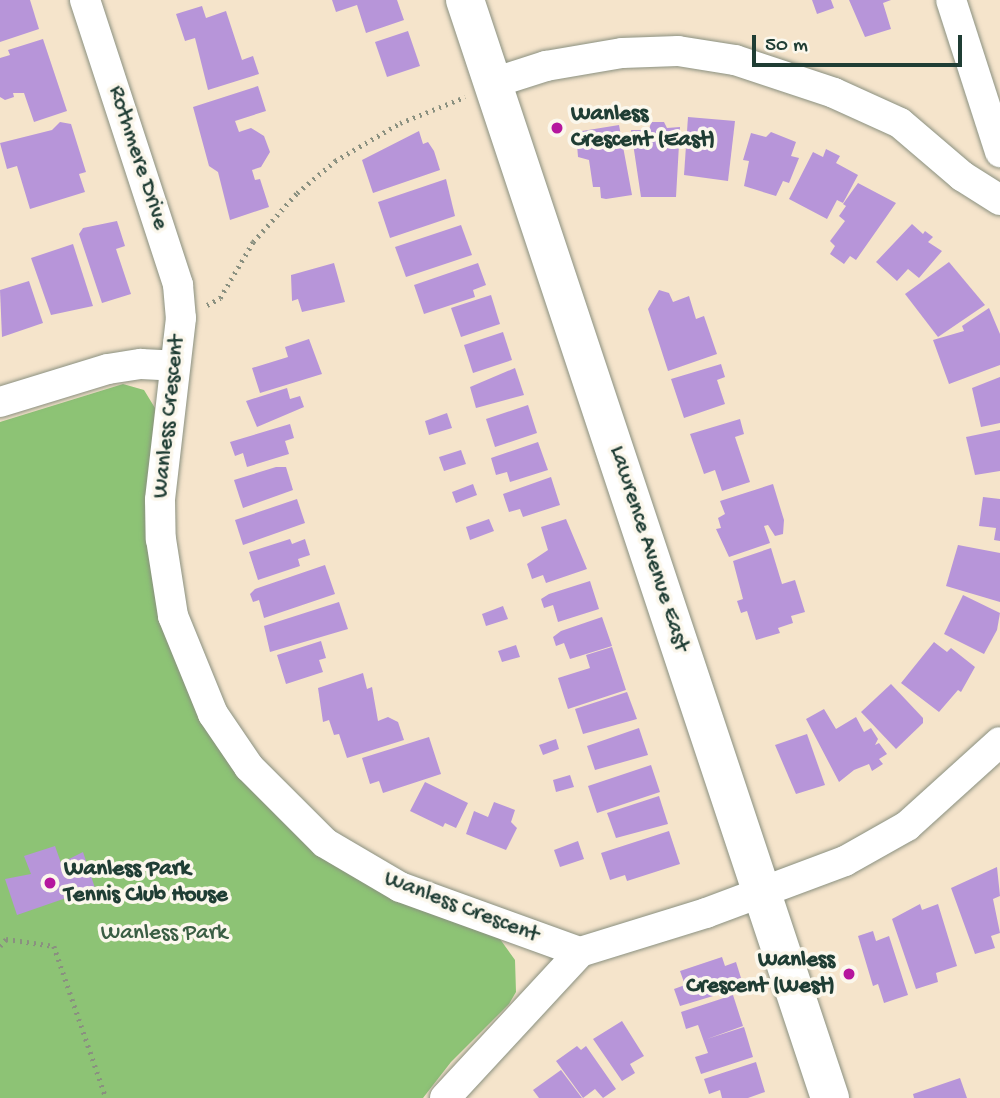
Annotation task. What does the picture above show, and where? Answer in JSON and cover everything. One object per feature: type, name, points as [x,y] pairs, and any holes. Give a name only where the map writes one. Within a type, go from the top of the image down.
[{"type":"main road","name":"Lawrence Avenue East","points":[[465,0],[830,1098]]},
{"type":"street","name":"Rothmere Drive","points":[[85,0],[178,285],[181,318]]},
{"type":"street","points":[[951,0],[1000,152]]},
{"type":"street","points":[[492,83],[545,66],[622,53],[678,51],[735,60],[834,93],[900,123],[962,176],[1000,200]]},
{"type":"street","name":"Wanless Crescent","points":[[181,318],[160,499],[166,579],[197,682],[248,767],[284,806],[362,868],[445,907],[580,952]]},
{"type":"street","points":[[0,402],[108,369],[141,364],[174,366]]},
{"type":"street","points":[[445,1098],[580,952],[762,893],[884,842],[936,804],[1000,742]]},
{"type":"path","points":[[181,318],[220,298],[253,242],[298,193],[356,145],[492,83]]},
{"type":"path","points":[[0,946],[6,939],[54,946],[106,1098]]},
{"type":"green space","name":"Wanless Park","points":[[123,384],[144,390],[155,408],[150,527],[250,781],[500,939],[515,960],[516,992],[509,1004],[451,1062],[423,1098],[0,1098],[0,422]]},
{"type":"building","points":[[0,0],[30,0],[39,29],[0,42]]},
{"type":"building","points":[[332,0],[397,0],[404,20],[366,33],[357,5],[336,12]]},
{"type":"building","points":[[812,0],[831,0],[834,8],[817,14]]},
{"type":"building","points":[[849,0],[891,0],[883,3],[891,29],[865,37]]},
{"type":"building","points":[[202,6],[206,18],[226,11],[242,60],[253,56],[259,74],[208,90],[195,38],[185,41],[176,14]]},
{"type":"building","points":[[408,31],[420,66],[387,77],[375,42]]},
{"type":"building","points":[[43,39],[67,111],[34,122],[24,93],[13,93],[14,97],[5,100],[0,97],[0,58],[10,55],[8,50]]},
{"type":"building","points":[[258,86],[266,111],[235,121],[239,132],[251,128],[264,136],[270,152],[261,167],[252,170],[255,180],[260,179],[269,207],[230,220],[218,172],[209,166],[193,107]]},
{"type":"building","points":[[688,117],[735,121],[728,181],[684,175]]},
{"type":"building","points":[[60,122],[71,124],[86,172],[79,174],[85,192],[30,209],[17,166],[7,169],[0,143],[52,130]]},
{"type":"building","points":[[651,122],[664,122],[667,128],[680,127],[676,197],[641,197],[631,130],[649,130]]},
{"type":"building","points":[[619,125],[632,195],[601,198],[600,187],[593,187],[589,160],[578,157],[576,132]]},
{"type":"building","points":[[419,131],[423,144],[428,142],[434,151],[440,170],[373,193],[362,160]]},
{"type":"building","points":[[771,132],[796,142],[791,156],[799,158],[789,183],[783,181],[776,196],[744,186],[749,161],[743,160],[751,133],[766,137]]},
{"type":"building","points":[[826,149],[840,156],[836,163],[858,175],[843,203],[837,200],[827,219],[789,199],[813,152],[823,157]]},
{"type":"building","points":[[446,179],[455,216],[390,238],[378,202]]},
{"type":"building","points":[[858,183],[896,203],[856,260],[850,256],[844,264],[830,254],[835,246],[830,241],[845,221],[839,216],[846,206],[843,204]]},
{"type":"building","points":[[117,221],[125,246],[116,249],[131,294],[102,303],[79,234],[83,228]]},
{"type":"building","points":[[912,224],[923,234],[925,231],[933,237],[928,242],[942,251],[919,278],[908,269],[897,281],[876,262]]},
{"type":"building","points":[[461,225],[472,255],[406,277],[395,247]]},
{"type":"building","points":[[73,244],[93,306],[51,315],[31,258]]},
{"type":"building","points":[[949,262],[985,305],[938,337],[905,294]]},
{"type":"building","points":[[334,263],[345,302],[302,312],[298,299],[292,301],[291,275]]},
{"type":"building","points":[[478,263],[486,285],[473,290],[475,297],[424,314],[414,285]]},
{"type":"building","points":[[29,281],[43,323],[2,337],[0,290]]},
{"type":"building","points":[[659,290],[669,293],[673,302],[689,296],[696,319],[704,316],[717,354],[668,371],[648,309]]},
{"type":"building","points":[[491,295],[500,324],[461,337],[451,308]]},
{"type":"building","points":[[989,308],[1000,334],[1000,365],[949,384],[933,340],[964,331],[962,326]]},
{"type":"building","points":[[503,332],[512,360],[473,373],[464,345]]},
{"type":"building","points":[[309,339],[322,374],[260,393],[252,368],[288,357],[285,347]]},
{"type":"building","points":[[721,364],[725,377],[717,380],[725,404],[684,418],[671,379]]},
{"type":"building","points":[[515,368],[524,395],[476,408],[470,387]]},
{"type":"building","points":[[1000,377],[1000,423],[981,427],[972,388]]},
{"type":"building","points":[[287,388],[290,399],[300,396],[304,407],[257,427],[246,401]]},
{"type":"building","points":[[528,405],[537,433],[495,447],[486,419]]},
{"type":"building","points":[[447,413],[452,428],[429,435],[425,421]]},
{"type":"building","points":[[740,419],[744,434],[735,437],[750,482],[722,491],[715,470],[704,474],[690,434]]},
{"type":"building","points":[[290,424],[294,438],[285,441],[289,454],[247,467],[243,453],[235,456],[230,442]]},
{"type":"building","points":[[1000,430],[1000,471],[975,475],[966,437]]},
{"type":"building","points":[[538,442],[548,470],[510,482],[507,472],[496,475],[491,458]]},
{"type":"building","points":[[461,450],[466,464],[444,471],[439,457]]},
{"type":"building","points":[[276,467],[286,467],[293,490],[243,508],[234,480]]},
{"type":"building","points":[[551,477],[560,505],[523,517],[520,509],[509,512],[503,494]]},
{"type":"building","points":[[473,484],[477,495],[456,503],[452,492]]},
{"type":"building","points":[[773,484],[784,520],[783,534],[775,536],[768,525],[764,526],[770,543],[729,557],[716,529],[721,528],[718,518],[725,514],[720,501]]},
{"type":"building","points":[[983,497],[1000,499],[1000,541],[994,540],[996,528],[979,526]]},
{"type":"building","points":[[297,499],[305,523],[243,545],[235,520]]},
{"type":"building","points":[[489,519],[494,531],[470,540],[466,527]]},
{"type":"building","points":[[566,519],[587,569],[546,583],[543,575],[532,579],[527,564],[548,550],[541,527]]},
{"type":"building","points":[[290,539],[292,544],[305,539],[310,555],[298,559],[300,566],[258,580],[249,552]]},
{"type":"building","points":[[958,545],[1000,553],[1000,602],[946,586]]},
{"type":"building","points":[[771,548],[782,584],[795,580],[805,612],[791,616],[793,623],[778,628],[780,633],[756,640],[747,611],[741,613],[737,601],[743,599],[733,561]]},
{"type":"building","points":[[325,565],[335,594],[264,618],[259,600],[253,602],[250,594],[255,589]]},
{"type":"building","points":[[590,581],[599,609],[558,622],[553,605],[544,608],[541,599],[549,594]]},
{"type":"building","points":[[963,595],[1000,613],[997,630],[984,654],[944,634]]},
{"type":"building","points":[[339,602],[348,629],[270,652],[264,626]]},
{"type":"building","points":[[503,606],[508,619],[486,626],[482,614]]},
{"type":"building","points":[[602,617],[612,646],[570,659],[564,643],[556,646],[553,637],[561,631]]},
{"type":"building","points":[[321,641],[326,658],[319,660],[323,672],[286,684],[277,655]]},
{"type":"building","points":[[934,642],[947,652],[951,648],[975,667],[961,692],[958,690],[939,712],[901,683]]},
{"type":"building","points":[[516,645],[520,657],[502,662],[498,651]]},
{"type":"building","points":[[612,647],[626,690],[568,709],[558,678],[590,668],[586,655]]},
{"type":"building","points":[[363,673],[367,689],[372,687],[378,721],[388,717],[398,722],[404,740],[347,758],[339,734],[334,735],[329,720],[323,722],[318,688]]},
{"type":"building","points":[[891,684],[923,718],[923,723],[896,749],[861,712]]},
{"type":"building","points":[[627,692],[637,719],[583,734],[575,709]]},
{"type":"building","points":[[824,709],[836,729],[856,717],[864,732],[871,728],[878,739],[875,745],[879,743],[887,754],[879,759],[883,764],[872,771],[869,764],[854,770],[839,782],[806,719]]},
{"type":"building","points":[[639,728],[648,755],[595,770],[587,746]]},
{"type":"building","points":[[807,734],[825,785],[796,794],[775,745]]},
{"type":"building","points":[[429,737],[441,774],[383,793],[379,781],[370,784],[362,758]]},
{"type":"building","points":[[556,739],[559,749],[543,755],[539,745]]},
{"type":"building","points":[[651,765],[660,792],[597,813],[588,786]]},
{"type":"building","points":[[570,775],[574,787],[556,792],[553,780]]},
{"type":"building","points":[[425,782],[468,803],[456,828],[445,823],[443,827],[410,811]]},
{"type":"building","points":[[659,796],[668,824],[616,838],[607,813]]},
{"type":"building","points":[[494,802],[515,810],[511,822],[517,828],[506,850],[466,834],[474,811],[488,817]]},
{"type":"building","points":[[669,831],[680,864],[627,881],[625,875],[610,880],[601,853]]},
{"type":"building","points":[[578,841],[584,859],[560,867],[554,850]]},
{"type":"building","name":"Wanless Park Tennis Club House","points":[[55,846],[61,863],[83,852],[95,888],[17,915],[5,879],[31,874],[24,856]]},
{"type":"building","points":[[997,867],[1000,896],[993,899],[1000,933],[991,936],[995,948],[975,954],[951,888]]},
{"type":"building","points":[[920,904],[922,910],[938,904],[957,966],[936,973],[938,982],[916,989],[892,919]]},
{"type":"building","points":[[873,931],[876,941],[889,936],[908,995],[884,1003],[878,984],[873,986],[858,936]]},
{"type":"building","points":[[722,957],[725,966],[736,962],[741,978],[730,982],[733,990],[680,1006],[674,989],[685,985],[680,971]]},
{"type":"building","points":[[733,995],[743,1026],[707,1039],[744,1027],[753,1057],[701,1074],[695,1057],[708,1053],[698,1025],[686,1029],[681,1012]]},
{"type":"building","points":[[622,1021],[644,1056],[630,1064],[635,1073],[622,1081],[593,1039]]},
{"type":"building","points":[[577,1046],[581,1050],[586,1046],[616,1089],[603,1098],[595,1089],[583,1098],[556,1061]]},
{"type":"building","points":[[756,1062],[765,1092],[748,1098],[722,1098],[720,1090],[709,1094],[704,1079]]},
{"type":"building","points":[[561,1070],[582,1098],[539,1098],[533,1090]]},
{"type":"building","points":[[960,1078],[967,1098],[914,1098],[913,1094]]},
{"type":"place","name":"Wanless Crescent (East)","points":[[557,128]]},
{"type":"place","name":"Wanless Park Tennis Club House","points":[[50,883]]},
{"type":"place","name":"Wanless Crescent (West)","points":[[849,974]]}]
